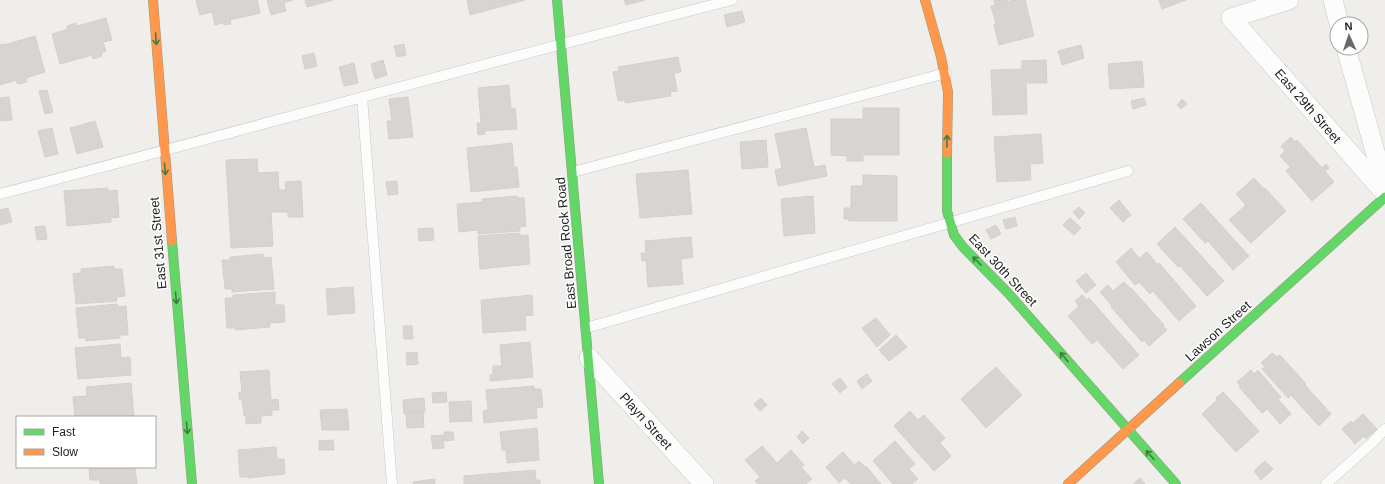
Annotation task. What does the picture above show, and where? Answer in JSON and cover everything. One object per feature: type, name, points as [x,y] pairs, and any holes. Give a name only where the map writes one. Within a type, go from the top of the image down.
[{"type":"street","name":"East 31st Street","points":[[153,0],[192,484]]},
{"type":"street","name":"East Broad Rock Road","points":[[557,0],[600,484]]},
{"type":"street","name":"East 30th Street","points":[[924,0],[942,54],[946,73],[948,92],[947,198],[950,223],[954,235],[963,247],[1009,294],[1176,484]]},
{"type":"street","name":"East 29th Street","points":[[1289,0],[1231,18],[1385,193]]},
{"type":"street","points":[[1333,0],[1337,16]]},
{"type":"street","points":[[1348,56],[1385,187]]},
{"type":"street","name":"Lawson Street","points":[[1068,484],[1385,197]]},
{"type":"street","name":"Playn Street","points":[[589,358],[704,484]]},
{"type":"lane","points":[[0,194],[561,43],[732,0]]},
{"type":"lane","points":[[572,172],[946,73]]},
{"type":"lane","points":[[362,97],[392,484]]},
{"type":"lane","points":[[586,328],[1128,171]]},
{"type":"lane","points":[[1326,484],[1373,442],[1385,429]]},
{"type":"building","points":[[196,0],[257,0],[260,13],[230,20],[231,24],[224,25],[223,23],[215,25],[212,12],[200,15]]},
{"type":"building","points":[[267,0],[293,0],[284,3],[286,11],[271,15]]},
{"type":"building","points":[[305,0],[333,0],[307,7]]},
{"type":"building","points":[[467,0],[525,0],[470,15]]},
{"type":"building","points":[[624,0],[645,0],[626,5]]},
{"type":"building","points":[[994,0],[1007,0],[1007,2],[995,5]]},
{"type":"building","points":[[1014,0],[1025,0],[1034,36],[999,45],[994,25],[996,24],[991,6]]},
{"type":"building","points":[[1159,0],[1186,0],[1162,9]]},
{"type":"building","points":[[742,11],[745,22],[727,27],[724,15]]},
{"type":"building","points":[[106,18],[112,40],[103,42],[106,51],[101,53],[102,56],[93,59],[92,55],[60,64],[52,34],[68,29],[67,26],[76,23],[77,26]]},
{"type":"building","points":[[35,36],[45,72],[26,78],[27,82],[18,84],[16,80],[0,85],[0,45]]},
{"type":"building","points":[[404,44],[406,55],[397,57],[394,46]]},
{"type":"building","points":[[1081,45],[1084,58],[1062,65],[1058,51]]},
{"type":"building","points":[[314,53],[317,66],[305,69],[302,56]]},
{"type":"building","points":[[678,57],[681,72],[674,73],[677,91],[670,92],[671,96],[625,103],[625,100],[618,101],[613,72],[619,71],[618,67]]},
{"type":"building","points":[[383,60],[387,75],[375,79],[371,64]]},
{"type":"building","points":[[1046,60],[1047,83],[1026,83],[1027,114],[993,115],[991,70],[1022,69],[1022,61]]},
{"type":"building","points":[[1142,61],[1144,87],[1110,89],[1108,64]]},
{"type":"building","points":[[354,63],[358,83],[344,86],[339,67]]},
{"type":"building","points":[[509,85],[511,109],[515,108],[517,129],[484,131],[485,134],[478,135],[477,123],[481,123],[478,88]]},
{"type":"building","points":[[47,90],[53,112],[45,114],[39,91]]},
{"type":"building","points":[[9,97],[12,120],[0,121],[0,98]]},
{"type":"building","points":[[408,97],[413,137],[389,139],[387,121],[392,121],[389,99]]},
{"type":"building","points":[[1144,98],[1146,105],[1133,109],[1131,101]]},
{"type":"building","points":[[1182,99],[1187,104],[1181,109],[1177,105]]},
{"type":"building","points":[[863,108],[899,108],[899,155],[863,155],[863,161],[847,161],[847,156],[831,155],[831,119],[863,119]]},
{"type":"building","points":[[95,121],[103,147],[77,154],[70,128]]},
{"type":"building","points":[[52,128],[58,154],[45,157],[38,131]]},
{"type":"building","points":[[806,128],[814,167],[825,165],[827,176],[778,186],[775,170],[782,168],[775,134]]},
{"type":"building","points":[[1041,134],[1043,163],[1030,164],[1031,180],[997,182],[994,137]]},
{"type":"building","points":[[1291,137],[1295,142],[1297,140],[1322,168],[1326,164],[1329,168],[1325,171],[1334,182],[1312,201],[1286,171],[1290,167],[1280,156],[1285,151],[1281,146]]},
{"type":"building","points":[[766,140],[768,167],[742,169],[740,142]]},
{"type":"building","points":[[512,143],[514,167],[517,167],[519,187],[471,192],[467,148]]},
{"type":"building","points":[[257,159],[258,173],[278,172],[279,190],[286,190],[285,182],[301,181],[303,217],[288,217],[288,212],[271,212],[273,246],[231,248],[226,160]]},
{"type":"building","points":[[688,170],[692,214],[640,218],[636,174]]},
{"type":"building","points":[[863,175],[897,176],[897,221],[849,221],[849,219],[844,219],[844,208],[851,208],[851,186],[863,186]]},
{"type":"building","points":[[1254,178],[1286,211],[1251,243],[1229,220],[1246,205],[1236,194]]},
{"type":"building","points":[[397,181],[398,194],[388,195],[386,182]]},
{"type":"building","points":[[108,188],[108,191],[117,190],[119,217],[111,218],[111,222],[67,226],[64,191]]},
{"type":"building","points":[[517,196],[517,198],[524,198],[526,226],[520,227],[520,231],[478,234],[478,230],[459,232],[457,204],[483,202],[482,199]]},
{"type":"building","points":[[813,196],[815,233],[784,236],[781,199]]},
{"type":"building","points":[[1119,200],[1131,215],[1123,222],[1110,208]]},
{"type":"building","points":[[1201,203],[1249,256],[1233,270],[1208,241],[1205,243],[1183,219]]},
{"type":"building","points":[[1079,207],[1085,213],[1079,219],[1073,212]]},
{"type":"building","points":[[8,208],[12,222],[0,225],[0,210]]},
{"type":"building","points":[[1015,217],[1017,226],[1006,229],[1003,220]]},
{"type":"building","points":[[1070,218],[1081,228],[1074,235],[1063,225]]},
{"type":"building","points":[[996,225],[1001,234],[991,239],[986,230]]},
{"type":"building","points":[[45,226],[47,239],[37,240],[35,227]]},
{"type":"building","points":[[1175,227],[1224,281],[1207,296],[1180,266],[1178,267],[1157,244]]},
{"type":"building","points":[[433,228],[434,240],[419,241],[418,229]]},
{"type":"building","points":[[520,233],[520,236],[528,235],[530,264],[480,269],[478,236]]},
{"type":"building","points":[[691,237],[693,257],[681,259],[683,284],[648,287],[646,260],[642,261],[641,253],[646,253],[645,241]]},
{"type":"building","points":[[1131,248],[1139,258],[1147,252],[1158,265],[1159,263],[1196,306],[1179,321],[1153,291],[1150,294],[1139,282],[1135,285],[1116,262]]},
{"type":"building","points":[[263,254],[264,258],[271,257],[274,289],[232,292],[232,289],[225,289],[222,260],[230,260],[230,257]]},
{"type":"building","points":[[114,266],[114,269],[122,269],[125,296],[116,297],[117,301],[76,304],[73,274],[81,273],[81,269]]},
{"type":"building","points":[[1086,273],[1096,285],[1086,293],[1076,281]]},
{"type":"building","points":[[1124,282],[1131,288],[1167,330],[1149,346],[1144,340],[1142,342],[1111,307],[1112,306],[1100,292],[1108,285],[1113,291]]},
{"type":"building","points":[[353,287],[355,313],[328,315],[326,289]]},
{"type":"building","points":[[275,292],[275,305],[284,305],[285,322],[269,323],[270,327],[235,330],[235,328],[227,328],[225,298],[233,298],[233,295]]},
{"type":"building","points":[[532,295],[533,315],[525,316],[526,330],[483,333],[481,300]]},
{"type":"building","points":[[1082,295],[1087,300],[1089,298],[1139,355],[1123,369],[1097,340],[1092,344],[1068,316],[1079,306],[1075,301]]},
{"type":"building","points":[[117,304],[118,307],[126,306],[128,335],[120,335],[120,338],[86,341],[86,338],[79,338],[76,308]]},
{"type":"building","points":[[876,318],[890,335],[877,347],[862,328]]},
{"type":"building","points":[[403,326],[412,326],[413,339],[404,339]]},
{"type":"building","points":[[896,335],[907,347],[889,361],[879,350]]},
{"type":"building","points":[[530,342],[533,377],[490,381],[490,375],[493,374],[493,366],[502,366],[500,345]]},
{"type":"building","points":[[120,344],[121,358],[130,357],[131,375],[78,379],[75,348]]},
{"type":"building","points":[[417,352],[418,364],[407,365],[406,353]]},
{"type":"building","points":[[1272,353],[1277,357],[1280,355],[1331,414],[1319,426],[1291,395],[1288,398],[1262,369],[1265,367],[1261,363]]},
{"type":"building","points":[[996,367],[1022,395],[986,428],[961,399]]},
{"type":"building","points":[[269,370],[271,400],[278,399],[279,410],[272,410],[272,415],[261,416],[261,423],[246,424],[246,416],[244,416],[242,399],[239,399],[239,392],[242,392],[240,372]]},
{"type":"building","points":[[1251,370],[1254,374],[1258,370],[1281,397],[1278,399],[1291,414],[1280,424],[1267,409],[1262,413],[1239,387],[1241,386],[1237,382]]},
{"type":"building","points":[[867,374],[872,381],[862,389],[857,381]]},
{"type":"building","points":[[840,378],[847,387],[840,393],[832,384]]},
{"type":"building","points":[[131,383],[134,416],[75,416],[73,397],[87,396],[86,387]]},
{"type":"building","points":[[534,386],[534,389],[541,389],[543,407],[536,408],[537,418],[484,423],[483,411],[488,410],[486,390]]},
{"type":"building","points":[[446,392],[447,402],[433,403],[432,393]]},
{"type":"building","points":[[1223,392],[1259,431],[1236,452],[1202,414]]},
{"type":"building","points":[[424,398],[425,412],[404,414],[403,400]]},
{"type":"building","points":[[761,398],[767,405],[760,411],[754,404]]},
{"type":"building","points":[[471,401],[472,421],[450,422],[449,402]]},
{"type":"building","points":[[347,409],[349,430],[322,430],[320,410]]},
{"type":"building","points":[[910,411],[918,420],[924,415],[945,438],[940,443],[951,456],[934,471],[894,426]]},
{"type":"building","points":[[423,412],[424,427],[407,428],[406,413]]},
{"type":"building","points":[[1363,414],[1377,429],[1366,439],[1364,436],[1355,444],[1342,429],[1351,421],[1353,423]]},
{"type":"building","points":[[537,428],[539,460],[507,463],[506,450],[502,450],[500,432]]},
{"type":"building","points":[[802,431],[809,438],[803,444],[797,437]]},
{"type":"building","points":[[444,432],[453,432],[454,440],[445,441]]},
{"type":"building","points":[[443,435],[444,448],[433,449],[431,436]]},
{"type":"building","points":[[333,440],[334,450],[319,450],[319,441]]},
{"type":"building","points":[[895,441],[915,464],[909,469],[918,479],[912,484],[893,484],[873,461]]},
{"type":"building","points":[[762,446],[777,463],[791,450],[804,465],[801,467],[812,479],[806,484],[758,484],[755,481],[760,477],[745,460]]},
{"type":"building","points":[[276,447],[277,459],[284,459],[285,474],[248,478],[240,477],[238,450]]},
{"type":"building","points":[[843,452],[854,465],[859,461],[865,467],[866,466],[881,484],[851,484],[845,478],[839,483],[826,467]]},
{"type":"building","points":[[1265,461],[1273,469],[1261,480],[1254,471]]},
{"type":"building","points":[[89,468],[135,468],[137,484],[100,484],[100,480],[90,480]]},
{"type":"building","points":[[535,470],[536,480],[540,480],[540,484],[464,484],[464,476]]},
{"type":"building","points":[[1140,478],[1145,484],[1133,484]]},
{"type":"building","points":[[435,479],[435,484],[413,484],[413,482]]},
{"type":"traffic: fast","points":[[557,0],[599,484]]},
{"type":"traffic: fast","points":[[947,153],[947,211],[954,235],[963,247],[1009,294],[1176,484]]},
{"type":"traffic: fast","points":[[1179,383],[1385,197]]},
{"type":"traffic: fast","points":[[172,241],[192,484]]},
{"type":"traffic: slow","points":[[153,0],[172,241]]},
{"type":"traffic: slow","points":[[925,0],[941,57],[948,92],[947,153]]},
{"type":"traffic: slow","points":[[1068,484],[1179,383]]}]
